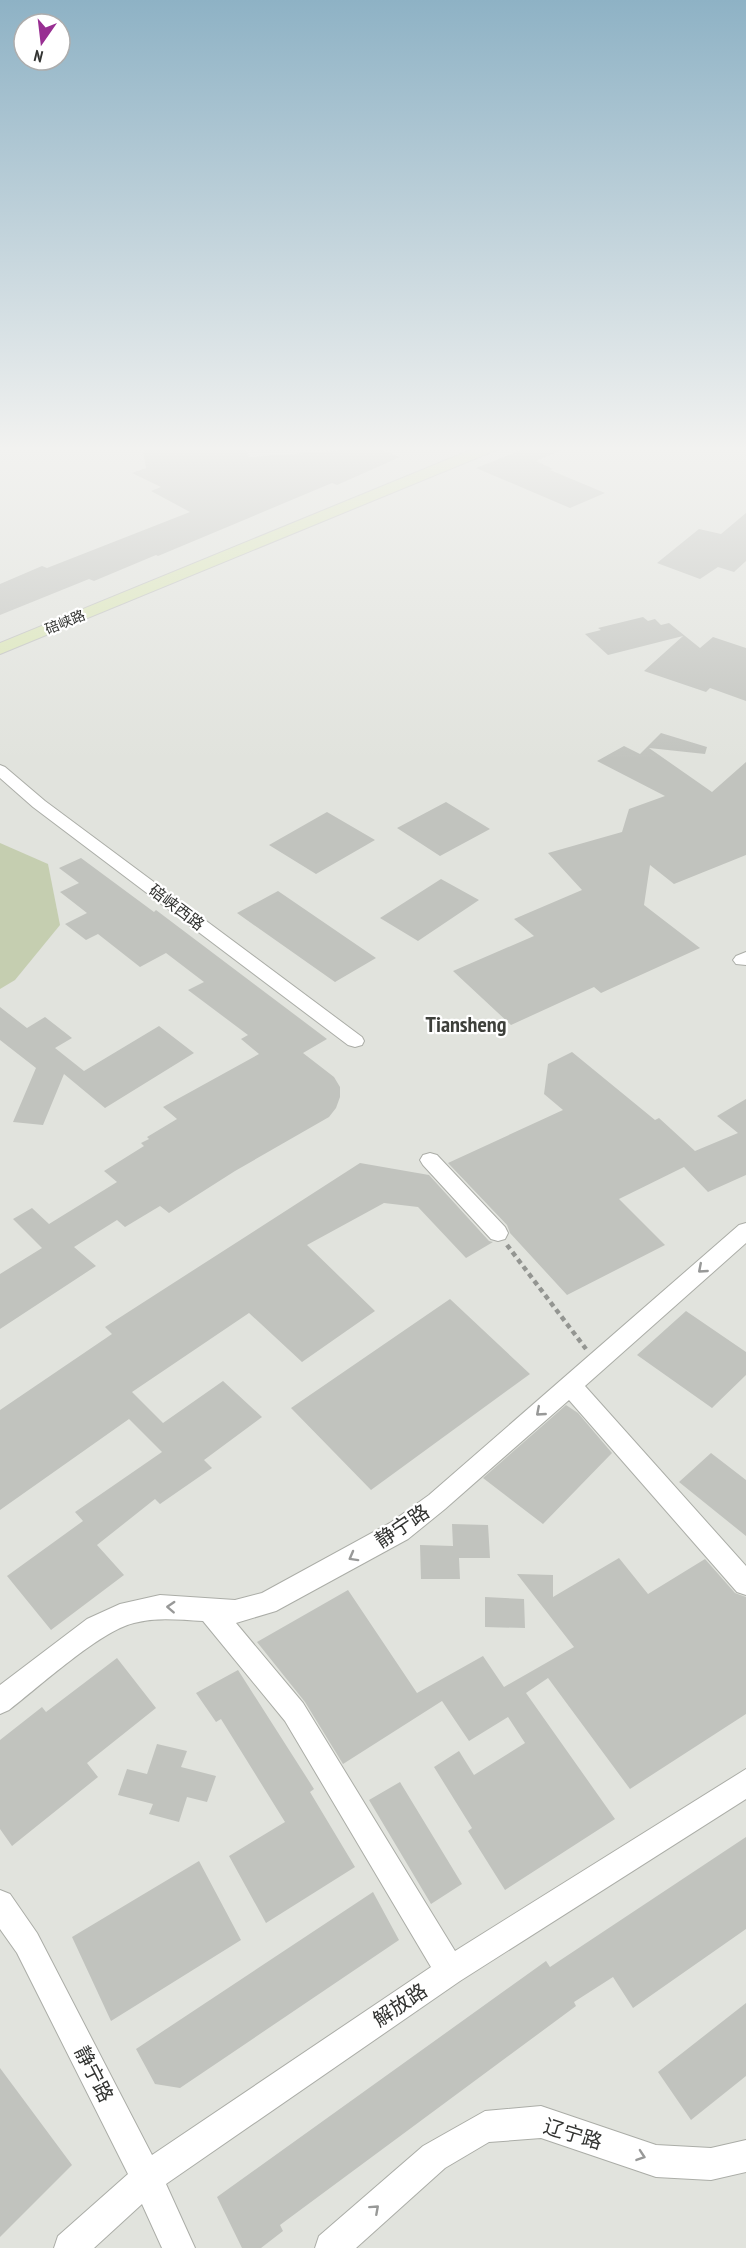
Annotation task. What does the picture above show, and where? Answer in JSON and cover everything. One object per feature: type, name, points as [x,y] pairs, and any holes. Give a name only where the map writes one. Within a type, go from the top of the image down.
[{"type":"main road","name":"碚峡路","points":[[0,637],[214,550]]},
{"type":"main road","name":"碚峡路","points":[[0,649],[241,550]]},
{"type":"street","name":"碚峡西路","points":[[0,770],[39,804],[355,1041]]},
{"type":"street","points":[[430,1160],[498,1233]]},
{"type":"street","name":"静宁路","points":[[0,1701],[96,1627],[129,1612],[160,1607],[235,1612],[267,1604],[399,1532],[437,1502],[746,1231]]},
{"type":"street","points":[[570,1385],[746,1584]]},
{"type":"street","points":[[208,1609],[294,1712],[450,1971]]},
{"type":"street","name":"解放路","points":[[70,2248],[147,2178],[450,1971],[746,1783]]},
{"type":"street","name":"静宁路","points":[[0,1904],[27,1943],[147,2178],[179,2248]]},
{"type":"street","name":"辽宁路","points":[[331,2248],[434,2157],[485,2127],[541,2122],[656,2161],[711,2164],[746,2156]]},
{"type":"path","points":[[498,1233],[595,1362]]},
{"type":"green space","points":[[0,843],[48,864],[60,925],[15,980],[0,989]]},
{"type":"building","points":[[93,550],[173,550],[94,581],[89,579],[0,615],[0,584],[42,566],[47,568]]},
{"type":"building","points":[[673,550],[746,550],[746,561],[734,572],[718,567],[700,579],[657,563]]},
{"type":"building","points":[[643,617],[648,621],[655,619],[661,625],[669,623],[700,648],[713,637],[746,648],[746,701],[710,688],[706,692],[644,671],[683,636],[608,655],[585,634],[601,630],[598,628]]},
{"type":"building","points":[[661,733],[707,747],[705,754],[649,748],[712,792],[746,762],[746,855],[674,884],[650,865],[644,905],[700,948],[601,993],[594,987],[511,1025],[453,971],[534,936],[514,919],[582,890],[548,853],[622,832],[629,809],[665,796],[597,761],[624,746],[640,754]]},
{"type":"building","points":[[446,802],[490,829],[440,856],[397,828]]},
{"type":"building","points":[[327,812],[375,840],[316,874],[269,845]]},
{"type":"building","points":[[81,858],[154,912],[156,910],[327,1039],[303,1053],[334,1077],[340,1087],[340,1097],[329,1117],[235,1171],[169,1213],[160,1206],[125,1227],[117,1220],[74,1247],[96,1266],[0,1329],[0,1274],[42,1248],[13,1219],[32,1208],[49,1224],[117,1182],[104,1171],[144,1146],[141,1143],[149,1139],[147,1137],[177,1119],[163,1107],[259,1054],[241,1039],[248,1035],[188,990],[204,982],[166,953],[140,967],[98,934],[86,940],[65,924],[87,913],[60,892],[79,883],[59,868]]},
{"type":"building","points":[[441,879],[479,900],[418,941],[380,918]]},
{"type":"building","points":[[278,891],[376,958],[335,982],[237,913]]},
{"type":"building","points":[[0,1007],[27,1028],[45,1017],[72,1038],[55,1048],[84,1071],[159,1026],[194,1053],[105,1108],[64,1074],[43,1125],[13,1122],[36,1068],[0,1040]]},
{"type":"building","points":[[572,1052],[655,1120],[659,1118],[695,1151],[738,1133],[717,1116],[746,1099],[746,1175],[708,1192],[684,1167],[619,1199],[665,1245],[567,1295],[510,1233],[507,1225],[448,1163],[563,1110],[544,1094],[548,1064]]},
{"type":"building","points":[[360,1163],[429,1175],[489,1241],[493,1242],[466,1258],[418,1207],[384,1203],[307,1245],[375,1311],[302,1362],[249,1313],[132,1392],[163,1423],[223,1381],[262,1417],[204,1460],[212,1468],[160,1504],[155,1499],[97,1545],[124,1575],[51,1630],[7,1576],[83,1521],[75,1512],[162,1452],[129,1419],[0,1510],[0,1410],[112,1334],[105,1327]]},
{"type":"building","points":[[450,1299],[530,1374],[371,1490],[291,1408]]},
{"type":"building","points":[[686,1311],[746,1352],[746,1375],[712,1408],[637,1355]]},
{"type":"building","points":[[566,1405],[578,1413],[612,1453],[543,1524],[483,1478]]},
{"type":"building","points":[[711,1453],[746,1480],[746,1536],[679,1482]]},
{"type":"building","points":[[452,1524],[488,1525],[490,1558],[459,1558],[460,1579],[421,1579],[420,1545],[453,1546]]},
{"type":"building","points":[[619,1558],[648,1594],[705,1559],[735,1593],[746,1597],[746,1714],[630,1789],[548,1678],[526,1693],[615,1819],[505,1890],[468,1831],[472,1828],[434,1767],[459,1751],[474,1775],[525,1743],[508,1717],[469,1741],[442,1701],[343,1764],[305,1702],[257,1642],[348,1590],[417,1693],[483,1656],[504,1687],[574,1647],[517,1574],[553,1575],[553,1597]]},
{"type":"building","points":[[485,1597],[524,1599],[525,1628],[485,1627]]},
{"type":"building","points":[[117,1658],[156,1708],[87,1763],[98,1777],[12,1846],[0,1829],[0,1740],[42,1707],[46,1712]]},
{"type":"building","points":[[238,1670],[314,1789],[310,1792],[355,1867],[266,1923],[229,1856],[285,1822],[221,1719],[216,1722],[196,1693]]},
{"type":"building","points":[[157,1744],[187,1751],[181,1767],[216,1776],[207,1802],[187,1797],[179,1822],[149,1814],[153,1804],[118,1795],[127,1769],[147,1774]]},
{"type":"building","points":[[400,1782],[462,1884],[431,1904],[369,1800]]},
{"type":"building","points":[[746,1837],[746,1929],[633,2008],[613,1977],[574,2002],[576,2006],[280,2225],[283,2231],[261,2248],[242,2248],[217,2197],[546,1961],[550,1967]]},
{"type":"building","points":[[199,1861],[241,1940],[111,2021],[72,1937]]},
{"type":"building","points":[[373,1892],[399,1940],[180,2088],[155,2084],[136,2049]]},
{"type":"building","points":[[746,2003],[746,2076],[691,2120],[658,2072]]},
{"type":"building","points":[[0,2068],[72,2165],[0,2237]]},
{"type":"district","name":"Tiansheng","points":[[466,1024]]}]
